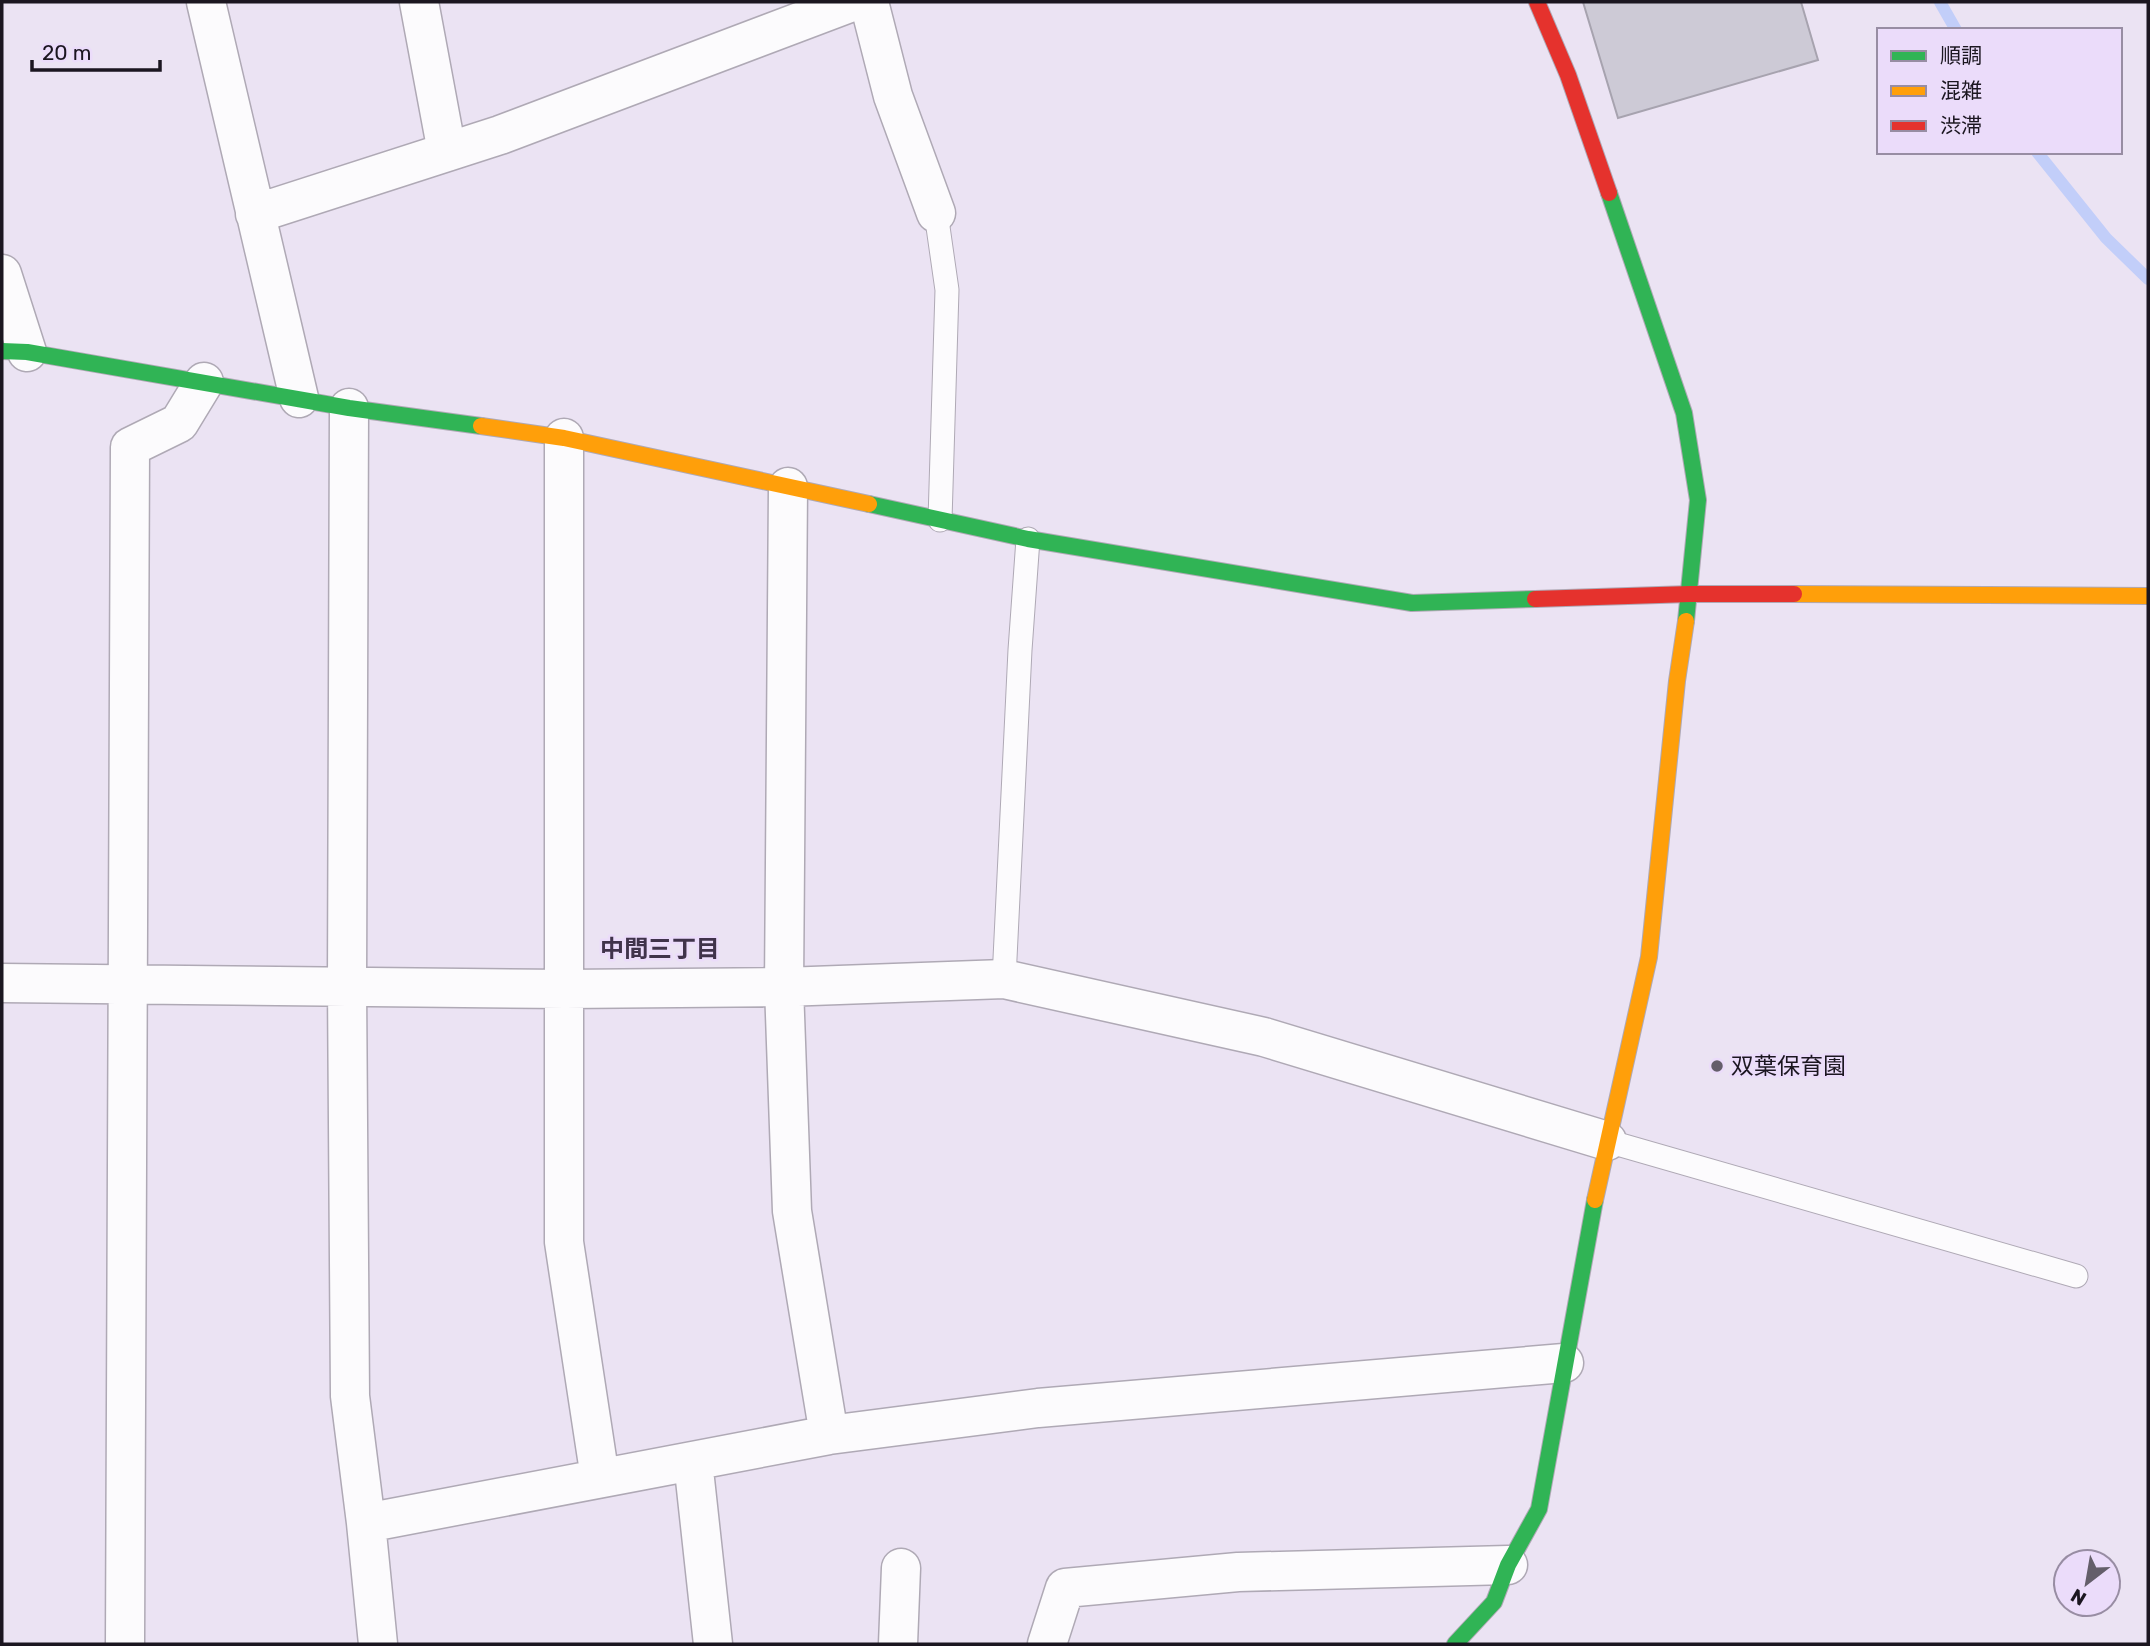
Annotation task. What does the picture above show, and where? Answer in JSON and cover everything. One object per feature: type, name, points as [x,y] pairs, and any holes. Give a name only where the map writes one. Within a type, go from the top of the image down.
[{"type":"street","points":[[206,2],[299,398]]},
{"type":"street","points":[[419,2],[447,152]]},
{"type":"street","points":[[254,214],[500,135],[852,2]]},
{"type":"street","points":[[869,2],[893,96],[936,213]]},
{"type":"street","points":[[1455,1644],[1494,1602],[1508,1565],[1539,1509],[1607,1141],[1648,957],[1677,681],[1690,594],[1698,500],[1684,413],[1568,75],[1537,2]]},
{"type":"street","points":[[2,274],[14,351],[349,408],[564,438],[1028,539],[1412,603],[1690,594],[2148,596]]},
{"type":"street","points":[[125,1644],[130,447],[179,423],[204,382]]},
{"type":"street","points":[[349,408],[347,986],[350,1396],[378,1644]]},
{"type":"street","points":[[564,438],[564,1242],[600,1478]]},
{"type":"street","points":[[788,487],[784,987],[792,1211],[829,1436]]},
{"type":"street","points":[[2,983],[565,989],[784,987],[1004,979],[1264,1037],[1607,1141]]},
{"type":"street","points":[[366,1523],[829,1436],[1038,1408],[1564,1363]]},
{"type":"street","points":[[693,1461],[713,1644]]},
{"type":"street","points":[[1047,1644],[1066,1588],[1238,1572],[1508,1565]]},
{"type":"street","points":[[898,1644],[901,1568]]},
{"type":"lane","points":[[936,213],[947,290],[940,520]]},
{"type":"lane","points":[[1004,979],[1028,539]]},
{"type":"lane","points":[[1607,1141],[2076,1276]]},
{"type":"building","points":[[1583,2],[1801,2],[1818,60],[1618,118]]},
{"type":"waterway","points":[[1940,2],[1955,28]]},
{"type":"waterway","points":[[2039,154],[2106,238],[2148,279]]},
{"type":"traffic: fast","points":[[1609,193],[1684,413],[1698,500],[1686,621]]},
{"type":"traffic: fast","points":[[2,351],[27,352],[349,408],[481,426]]},
{"type":"traffic: fast","points":[[869,504],[1028,539],[1412,603],[1535,599]]},
{"type":"traffic: fast","points":[[1455,1644],[1494,1602],[1508,1565],[1539,1509],[1595,1200]]},
{"type":"traffic: slow","points":[[481,426],[564,438],[869,504]]},
{"type":"traffic: slow","points":[[1794,594],[2148,596]]},
{"type":"traffic: slow","points":[[1595,1200],[1649,957],[1677,681],[1686,621]]},
{"type":"traffic: jam","points":[[1537,2],[1568,75],[1609,193]]},
{"type":"traffic: jam","points":[[1535,599],[1794,594]]},
{"type":"place","name":"双葉保育園","points":[[1717,1066]]},
{"type":"district","name":"中間三丁目","points":[[660,949]]}]
